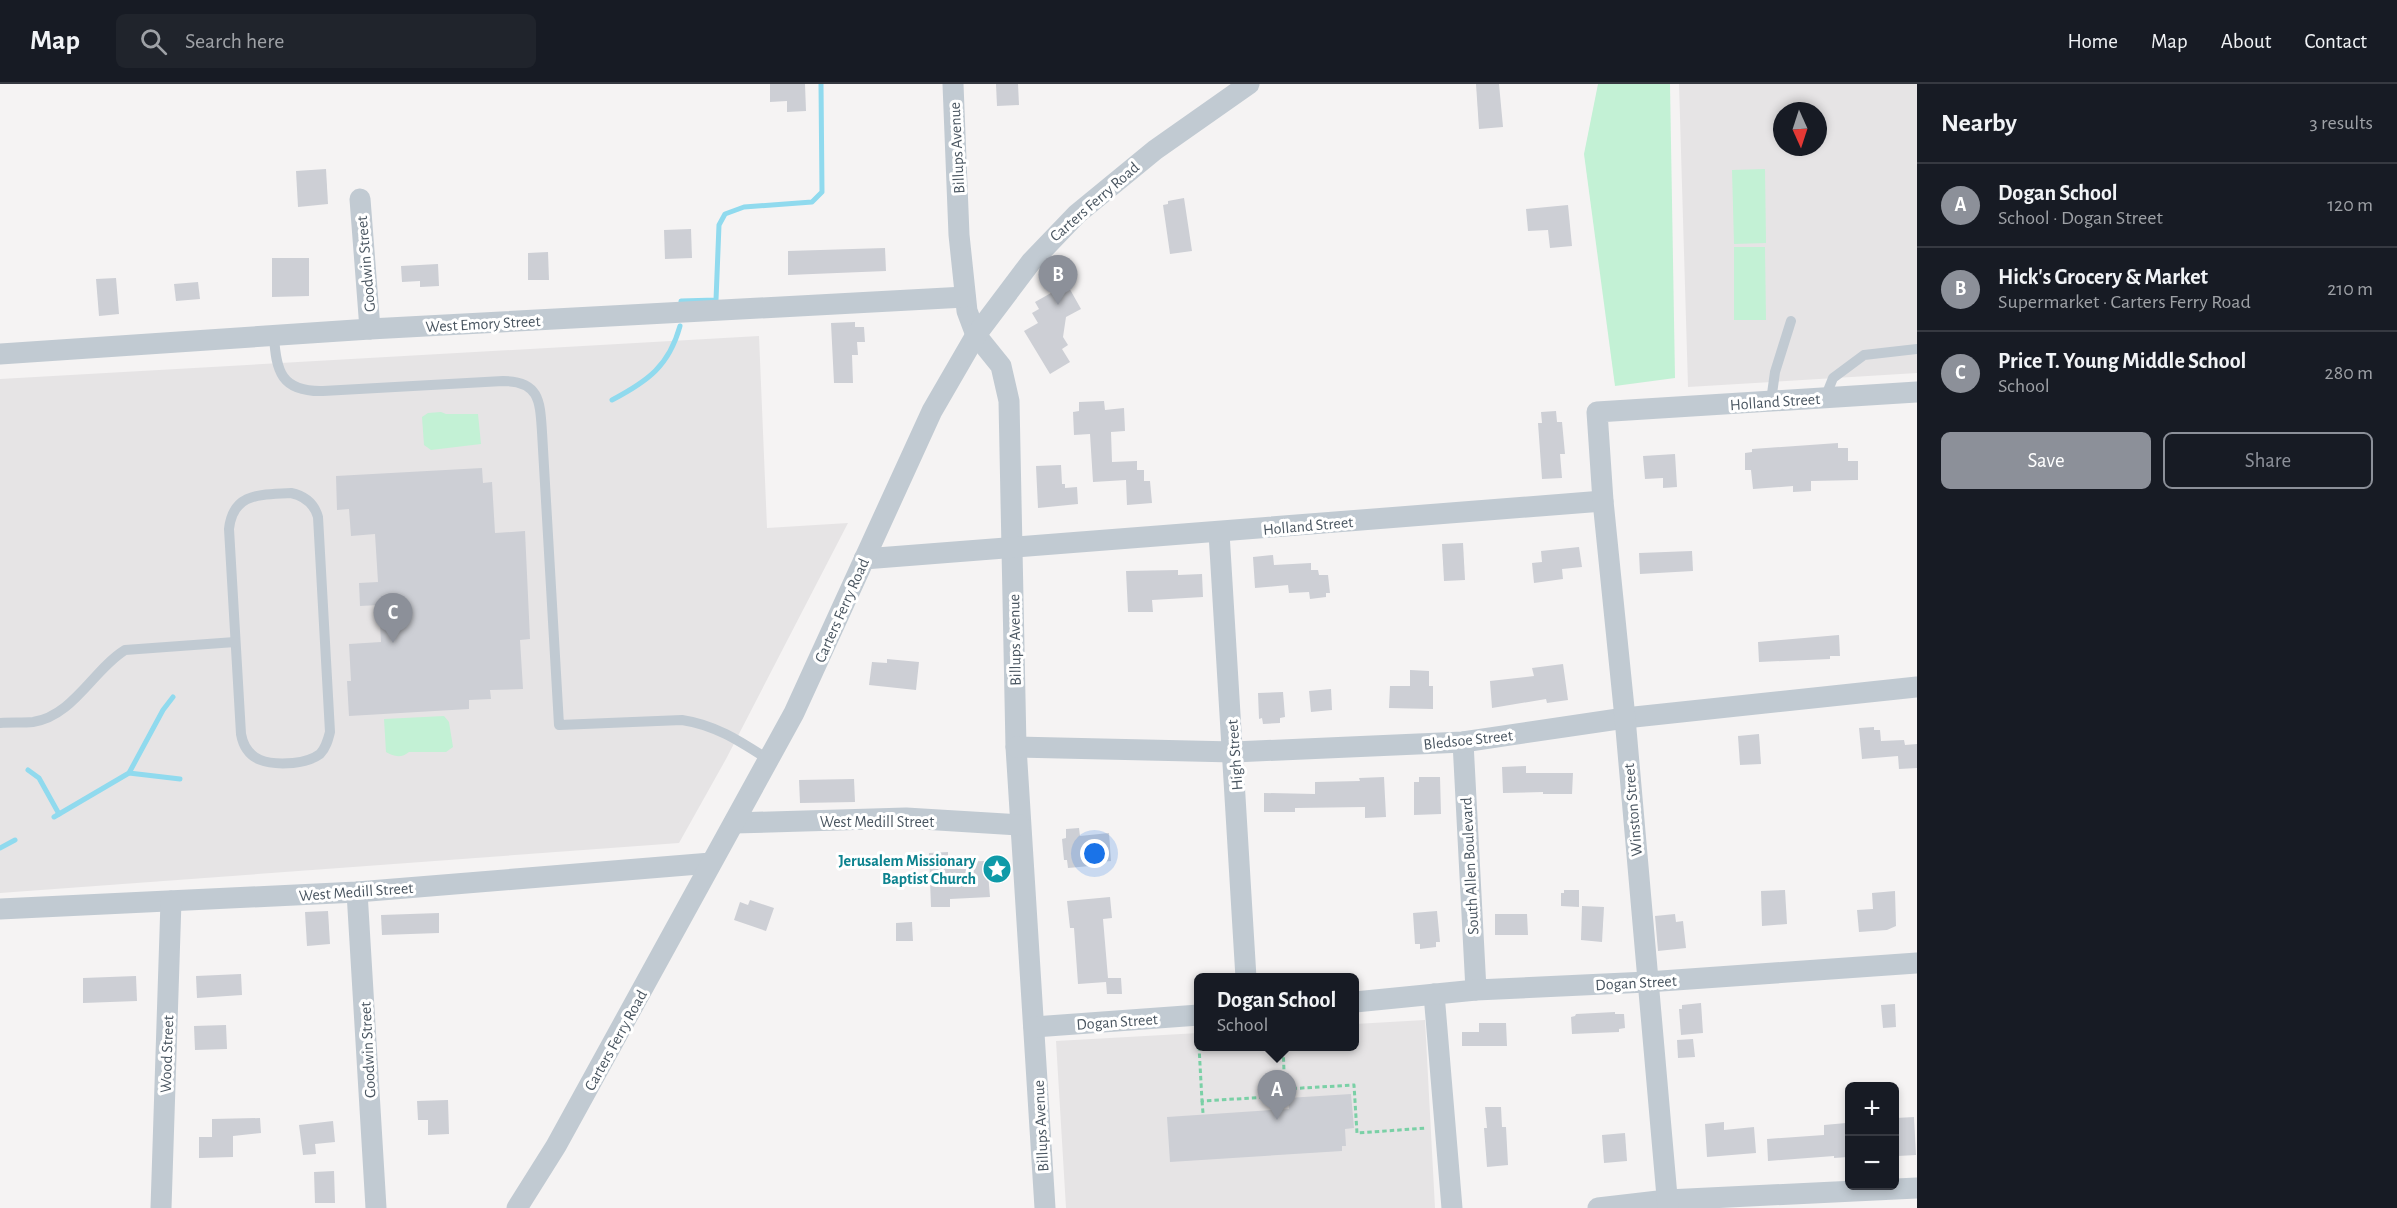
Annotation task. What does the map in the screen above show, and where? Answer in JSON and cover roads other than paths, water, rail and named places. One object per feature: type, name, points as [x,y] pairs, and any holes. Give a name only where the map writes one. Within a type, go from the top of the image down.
[{"type":"street","name":"Billups Avenue","points":[[953,84],[959,235],[967,311],[976,335],[1001,366],[1006,384],[1013,547],[1016,747],[1035,1027],[1044,1208]]},
{"type":"street","name":"Carters Ferry Road","points":[[517,1208],[556,1146],[794,713],[932,411],[976,335],[1031,262],[1077,214],[1155,150],[1249,84]]},
{"type":"street","name":"Goodwin Street","points":[[360,199],[370,329]]},
{"type":"street","name":"West Emory Street","points":[[0,354],[370,329],[965,297]]},
{"type":"street","name":"Holland Street","points":[[1597,412],[1917,392]]},
{"type":"street","name":"Winston Street","points":[[1597,412],[1603,501],[1625,718],[1667,1204]]},
{"type":"street","name":"Holland Street","points":[[864,559],[1603,501]]},
{"type":"street","name":"High Street","points":[[1218,533],[1234,752],[1246,973]]},
{"type":"street","name":"Bledsoe Street","points":[[1016,747],[1234,752],[1463,742],[1625,718],[1917,687]]},
{"type":"street","name":"South Allen Boulevard","points":[[1463,742],[1476,990]]},
{"type":"street","name":"West Medill Street","points":[[734,824],[906,818],[1020,825]]},
{"type":"street","name":"West Medill Street","points":[[0,909],[357,892],[711,863]]},
{"type":"street","name":"Goodwin Street","points":[[357,892],[376,1208]]},
{"type":"street","name":"Wood Street","points":[[161,1208],[171,901]]},
{"type":"street","name":"Dogan Street","points":[[1359,1002],[1476,990],[1647,982],[1917,963]]},
{"type":"street","points":[[1434,994],[1452,1208]]},
{"type":"street","name":"Dogan Street","points":[[1035,1027],[1194,1015]]},
{"type":"street","points":[[1598,1208],[1917,1188]]},
{"type":"lane","points":[[1771,401],[1775,372],[1791,321]]},
{"type":"lane","points":[[274,336],[276,360],[280,372],[289,382],[303,390],[323,391],[503,381],[522,383],[532,389],[540,406],[560,725],[688,721],[719,729],[769,760]]},
{"type":"lane","points":[[1825,398],[1833,378],[1864,355],[1917,349]]},
{"type":"lane","points":[[257,495],[299,495],[312,504],[318,517],[331,722],[328,741],[320,754],[303,762],[270,764],[262,762],[249,752],[241,734],[235,642],[230,519],[240,503],[248,498],[257,495]]},
{"type":"lane","points":[[0,723],[33,722],[52,715],[67,705],[111,660],[125,650],[235,642]]},
{"type":"waterway","points":[[681,304],[681,301],[716,300],[719,225],[725,214],[744,207],[812,202],[822,192],[821,84]]},
{"type":"waterway","points":[[612,400],[636,386],[655,371],[670,352],[680,326]]},
{"type":"waterway","points":[[54,817],[129,773],[163,710],[173,697]]},
{"type":"waterway","points":[[28,770],[39,778],[59,814]]},
{"type":"waterway","points":[[129,773],[180,779]]},
{"type":"waterway","points":[[0,848],[15,840]]},
{"type":"place","name":"Hick's Grocery & Market","points":[[1058,305]]},
{"type":"place","name":"Price T. Young Middle School","points":[[393,643]]},
{"type":"place","name":"Jerusalem Missionary Baptist Church","points":[[997,869]]},
{"type":"place","name":"Dogan School","points":[[1277,1120]]}]
